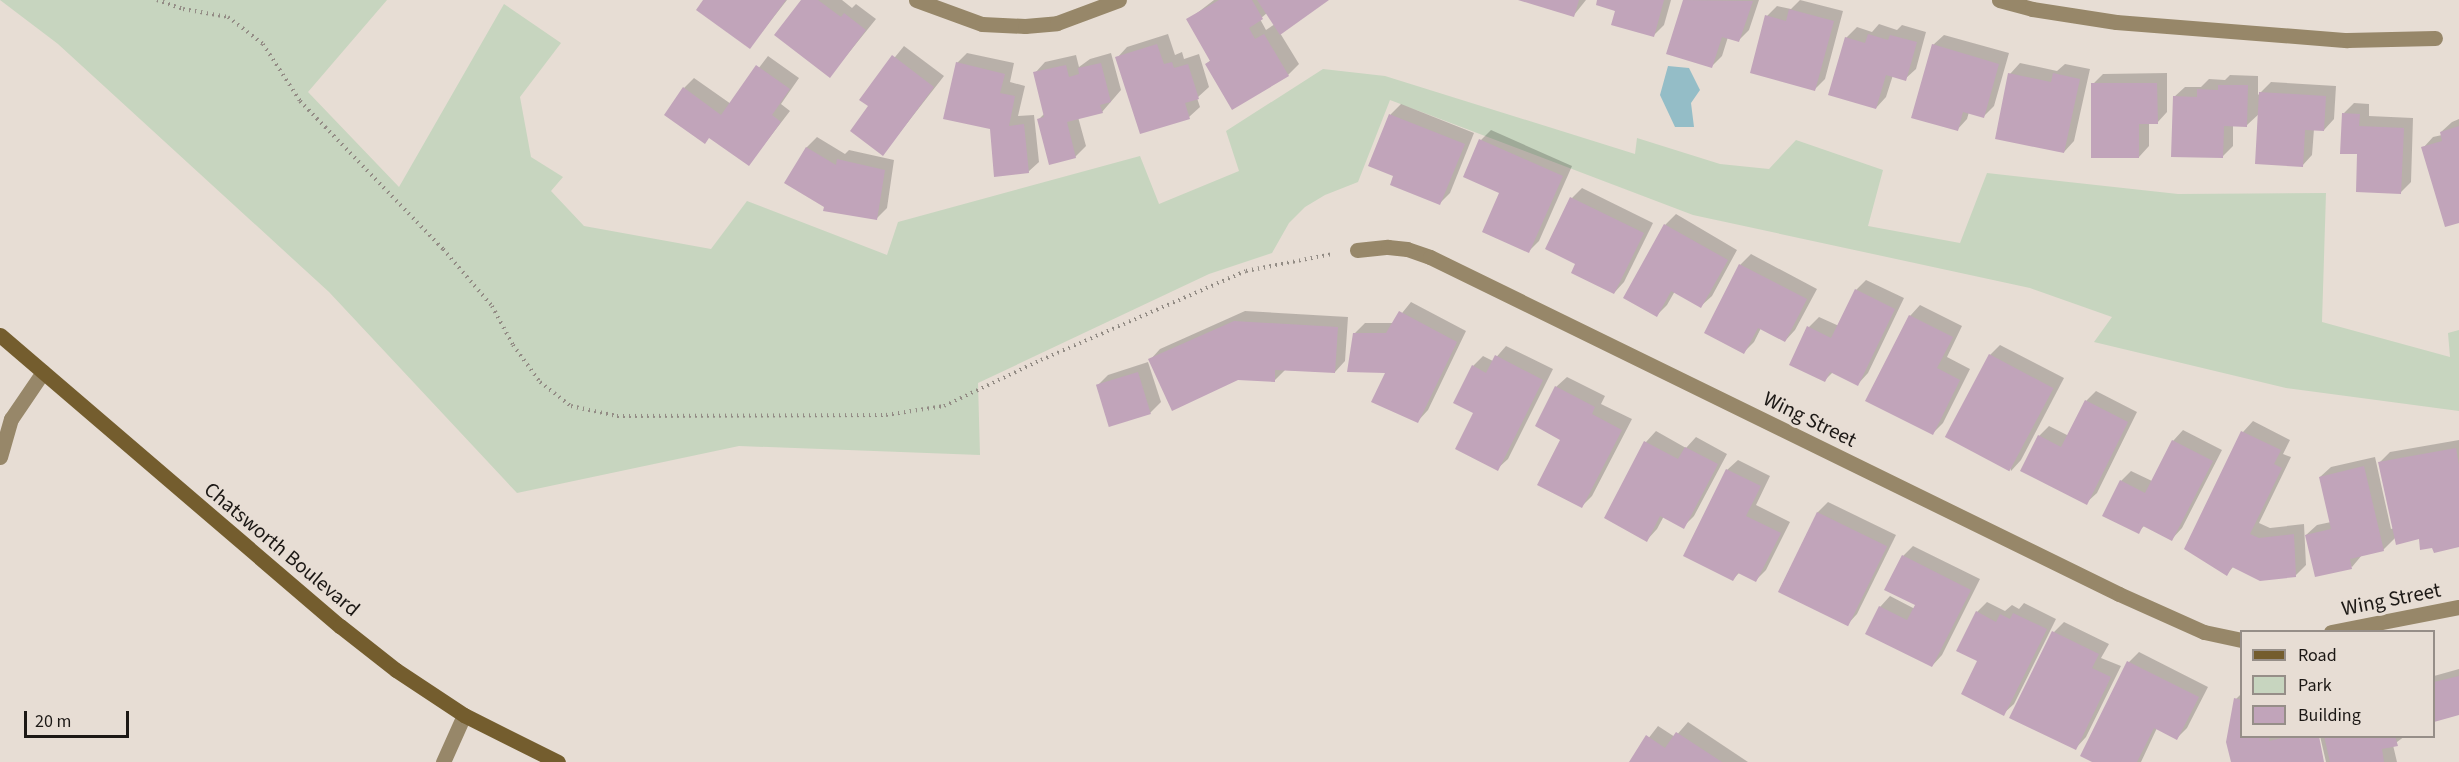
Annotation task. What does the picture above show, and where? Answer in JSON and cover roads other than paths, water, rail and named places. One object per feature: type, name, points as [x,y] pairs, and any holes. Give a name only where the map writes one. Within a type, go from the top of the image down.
[{"type":"main road","name":"Chatsworth Boulevard","points":[[0,335],[340,626],[405,677],[464,715],[558,762]]},
{"type":"street","points":[[916,0],[982,24],[1025,26],[1057,23],[1119,0]]},
{"type":"street","points":[[1999,0],[2032,9],[2116,22],[2347,40],[2435,38]]},
{"type":"street","name":"Wing Street","points":[[1357,250],[1388,247],[1407,249],[1430,257],[2119,594],[2204,632],[2240,640]]},
{"type":"street","points":[[0,457],[11,419],[43,372]]},
{"type":"street","name":"Wing Street","points":[[2341,630],[2459,607]]},
{"type":"street","points":[[442,762],[464,715]]},
{"type":"water","points":[[1668,66],[1689,68],[1700,90],[1691,103],[1694,127],[1675,127],[1660,95]]}]
